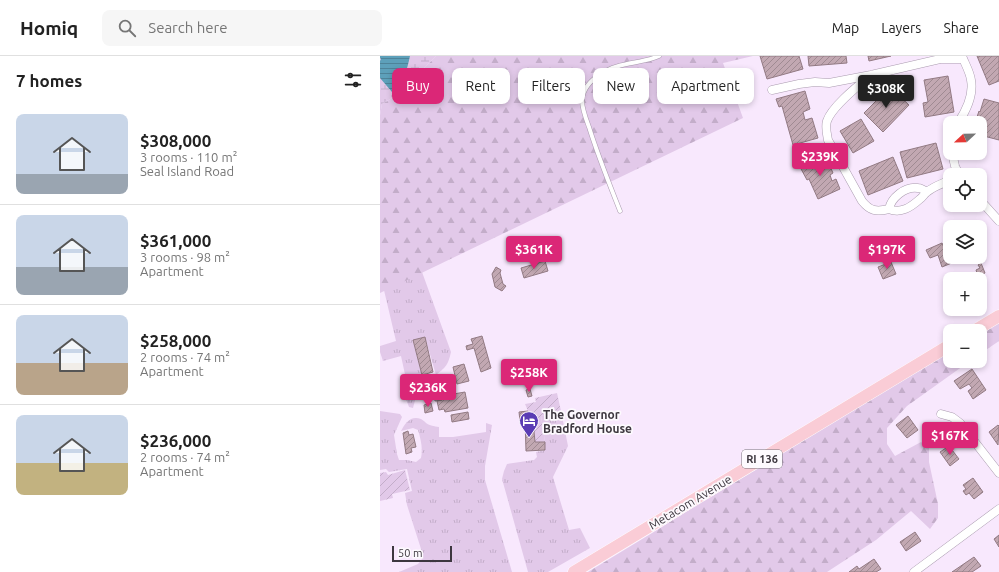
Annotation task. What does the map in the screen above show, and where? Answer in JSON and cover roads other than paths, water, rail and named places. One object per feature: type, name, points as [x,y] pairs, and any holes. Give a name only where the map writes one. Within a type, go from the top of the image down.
[{"type":"main road","points":[[986,324],[999,316]]},
{"type":"main road","name":"Metacom Avenue","points":[[574,572],[943,349]]},
{"type":"street","points":[[772,90],[815,82],[829,83],[940,59],[962,58],[971,79],[971,90],[970,98],[962,116]]},
{"type":"street","points":[[871,75],[851,92],[830,114],[827,123],[828,140],[866,206],[879,211],[888,209],[892,211],[905,210],[916,203],[927,192],[943,184]]},
{"type":"street","points":[[888,209],[892,201],[908,189],[916,188],[927,192]]},
{"type":"street","points":[[987,208],[999,221]]},
{"type":"street","points":[[941,414],[952,417],[960,423],[999,473]]},
{"type":"street","points":[[914,572],[999,509]]},
{"type":"lane","points":[[620,211],[595,146],[583,108],[583,93],[588,84],[601,73],[616,66],[659,56]]},
{"type":"water","points":[[380,56],[410,56],[407,68],[392,68],[392,92],[380,78]]},
{"type":"place","name":"The Governor Bradford House","points":[[529,438]]}]
